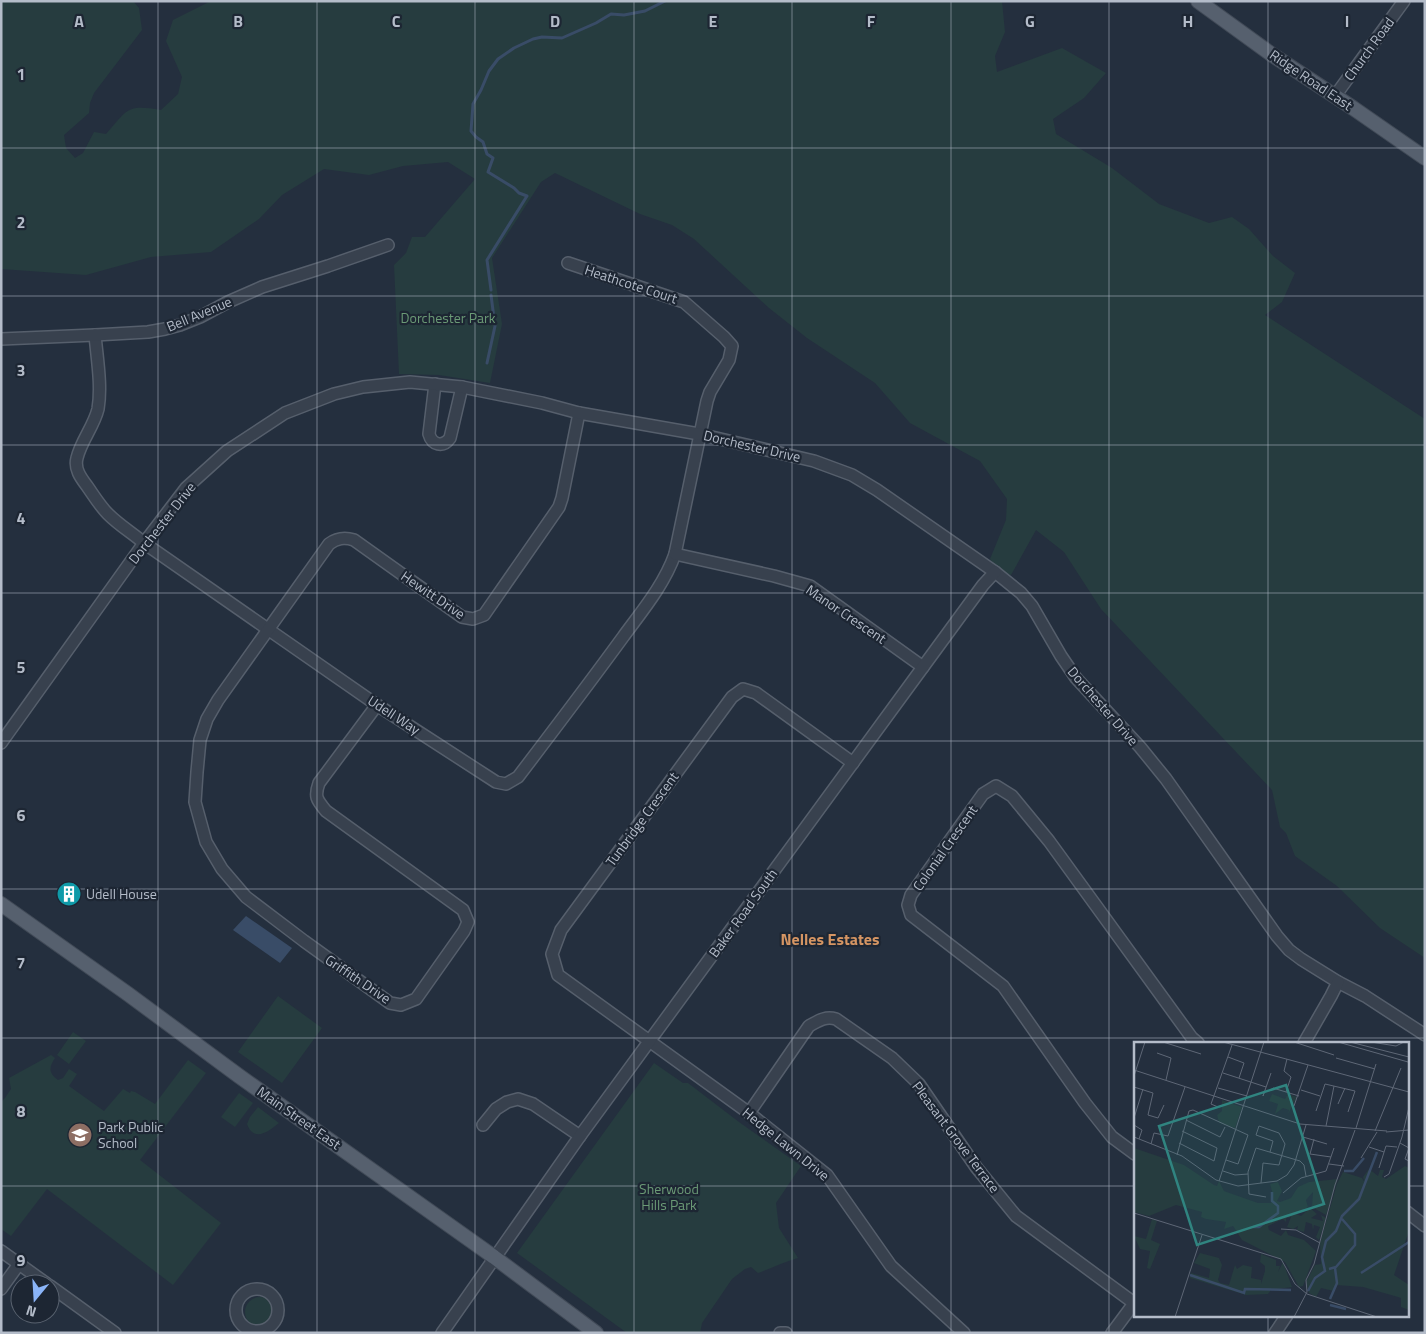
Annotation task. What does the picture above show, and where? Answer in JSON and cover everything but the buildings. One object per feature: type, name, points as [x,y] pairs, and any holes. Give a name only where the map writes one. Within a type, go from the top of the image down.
[{"type":"main road","name":"Ridge Road East","points":[[1198,1],[1271,54],[1425,158]]},
{"type":"main road","name":"Main Street East","points":[[1,904],[494,1257],[596,1333]]},
{"type":"street","name":"Church Road","points":[[1335,96],[1404,1]]},
{"type":"street","name":"Bell Avenue","points":[[1,339],[148,332],[180,325],[262,286],[328,266],[388,244]]},
{"type":"street","name":"Heathcote Court","points":[[568,263],[684,302],[732,346],[729,360],[710,392],[700,434]]},
{"type":"street","name":"Udell Way","points":[[95,336],[99,387],[98,407],[77,458],[77,469],[97,502],[107,513],[144,543],[377,704],[496,782],[506,784],[518,777],[589,684],[669,571],[675,554],[700,434]]},
{"type":"street","name":"Dorchester Drive","points":[[1,743],[144,543],[186,488],[227,451],[285,413],[334,394],[362,387],[410,382],[462,387],[579,412],[700,434],[814,461],[852,475],[878,490],[995,572],[1032,606],[1076,678],[1140,747],[1166,779],[1277,936],[1289,950],[1425,1035]]},
{"type":"street","points":[[435,384],[429,434],[433,442],[438,444],[444,444],[450,438],[462,387]]},
{"type":"street","name":"Hewitt Drive","points":[[268,629],[329,544],[341,538],[354,540],[462,617],[473,619],[484,615],[559,507],[579,412]]},
{"type":"street","name":"Manor Crescent","points":[[675,554],[810,586],[922,667]]},
{"type":"street","name":"Baker Road South","points":[[442,1333],[580,1136],[922,667],[983,585],[995,572]]},
{"type":"street","name":"Griffith Drive","points":[[268,629],[218,700],[207,719],[200,740],[194,802],[206,842],[222,869],[246,897],[390,1003],[401,1005],[416,999],[464,931],[468,922],[464,910],[326,811],[319,802],[316,793],[319,783],[377,704]]},
{"type":"street","name":"Tunbridge Crescent","points":[[649,1042],[558,975],[552,954],[561,930],[732,697],[743,689],[756,693],[852,763]]},
{"type":"street","name":"Colonial Crescent","points":[[1134,1153],[1112,1137],[1090,1110],[1003,986],[912,915],[908,905],[911,896],[983,794],[996,786],[1012,796],[1049,841],[1197,1042]]},
{"type":"street","points":[[1305,1042],[1332,996],[1338,982]]},
{"type":"street","name":"Pleasant Grove Terrace","points":[[749,1113],[809,1026],[824,1018],[836,1019],[892,1058],[919,1084],[976,1167],[1016,1216],[1134,1302]]},
{"type":"street","name":"Hedge Lawn Drive","points":[[649,1042],[749,1113],[827,1175],[891,1266],[964,1333]]},
{"type":"street","points":[[483,1125],[496,1109],[506,1102],[518,1098],[534,1104],[580,1136]]},
{"type":"street","points":[[1408,1213],[1425,1226]]},
{"type":"street","points":[[1,1251],[33,1274]]},
{"type":"street","points":[[1,1288],[19,1264]]},
{"type":"street","points":[[60,1293],[115,1333]]},
{"type":"street","points":[[1112,1333],[1134,1302]]},
{"type":"street","points":[[1275,1333],[1286,1316]]},
{"type":"street","points":[[780,1333],[786,1333]]},
{"type":"green space","name":"Dorchester Park","points":[[1,1],[133,1],[139,8],[142,30],[94,93],[89,113],[64,135],[66,148],[75,158],[83,153],[94,132],[106,134],[129,110],[134,108],[150,108],[161,110],[178,94],[182,77],[166,41],[173,20],[211,1],[1002,1],[1005,32],[995,56],[997,72],[1062,48],[1106,73],[1084,98],[1053,119],[1056,134],[1112,168],[1159,204],[1209,223],[1232,217],[1249,229],[1273,256],[1295,273],[1282,302],[1265,315],[1425,419],[1425,958],[1380,928],[1337,886],[1295,856],[1286,833],[1280,827],[1272,790],[1101,609],[1064,552],[1036,530],[1011,575],[998,572],[990,559],[1006,520],[1007,499],[980,461],[910,423],[875,383],[807,338],[769,308],[694,239],[672,225],[640,214],[555,173],[541,182],[492,258],[502,324],[490,383],[439,375],[399,374],[394,265],[406,253],[412,237],[425,237],[475,179],[448,162],[403,166],[369,175],[324,169],[282,195],[259,219],[211,252],[151,257],[86,275],[1,269]]},
{"type":"green space","points":[[278,996],[322,1028],[282,1083],[238,1052]]},
{"type":"green space","points":[[73,1032],[86,1041],[69,1064],[57,1055]]},
{"type":"green space","name":"Park Public School","points":[[51,1055],[55,1058],[50,1070],[52,1075],[58,1080],[63,1078],[69,1069],[77,1074],[69,1086],[104,1111],[123,1089],[130,1093],[131,1091],[135,1092],[155,1104],[188,1060],[206,1073],[140,1160],[221,1223],[173,1285],[47,1189],[11,1236],[1,1229],[1,1102],[11,1089],[9,1078]]},
{"type":"green space","name":"Sherwood Hills Park","points":[[654,1063],[683,1083],[688,1083],[801,1166],[776,1203],[779,1228],[798,1258],[758,1273],[751,1267],[745,1269],[732,1279],[702,1323],[700,1333],[627,1333],[517,1253]]},
{"type":"green space","points":[[239,1093],[253,1103],[235,1127],[221,1117]]},
{"type":"green space","points":[[258,1107],[279,1123],[262,1134],[254,1133],[247,1124]]},
{"type":"green space","points":[[260,1297],[270,1302],[275,1312],[270,1322],[260,1327],[250,1322],[245,1312],[250,1302]]},
{"type":"water","points":[[246,916],[292,948],[280,963],[233,930]]},
{"type":"waterway","points":[[491,290],[487,260],[527,196],[519,193],[488,172],[493,158],[487,154],[483,142],[471,131],[473,104],[489,71],[498,59],[514,48],[533,39],[542,37],[562,38],[611,14],[624,15],[645,11],[665,1]]},
{"type":"waterway","points":[[487,363],[495,326],[491,295]]},
{"type":"place","name":"Udell House","points":[[69,894]]},
{"type":"place","name":"Park Public School","points":[[80,1135]]},
{"type":"district","name":"Nelles Estates","points":[[830,939]]}]
